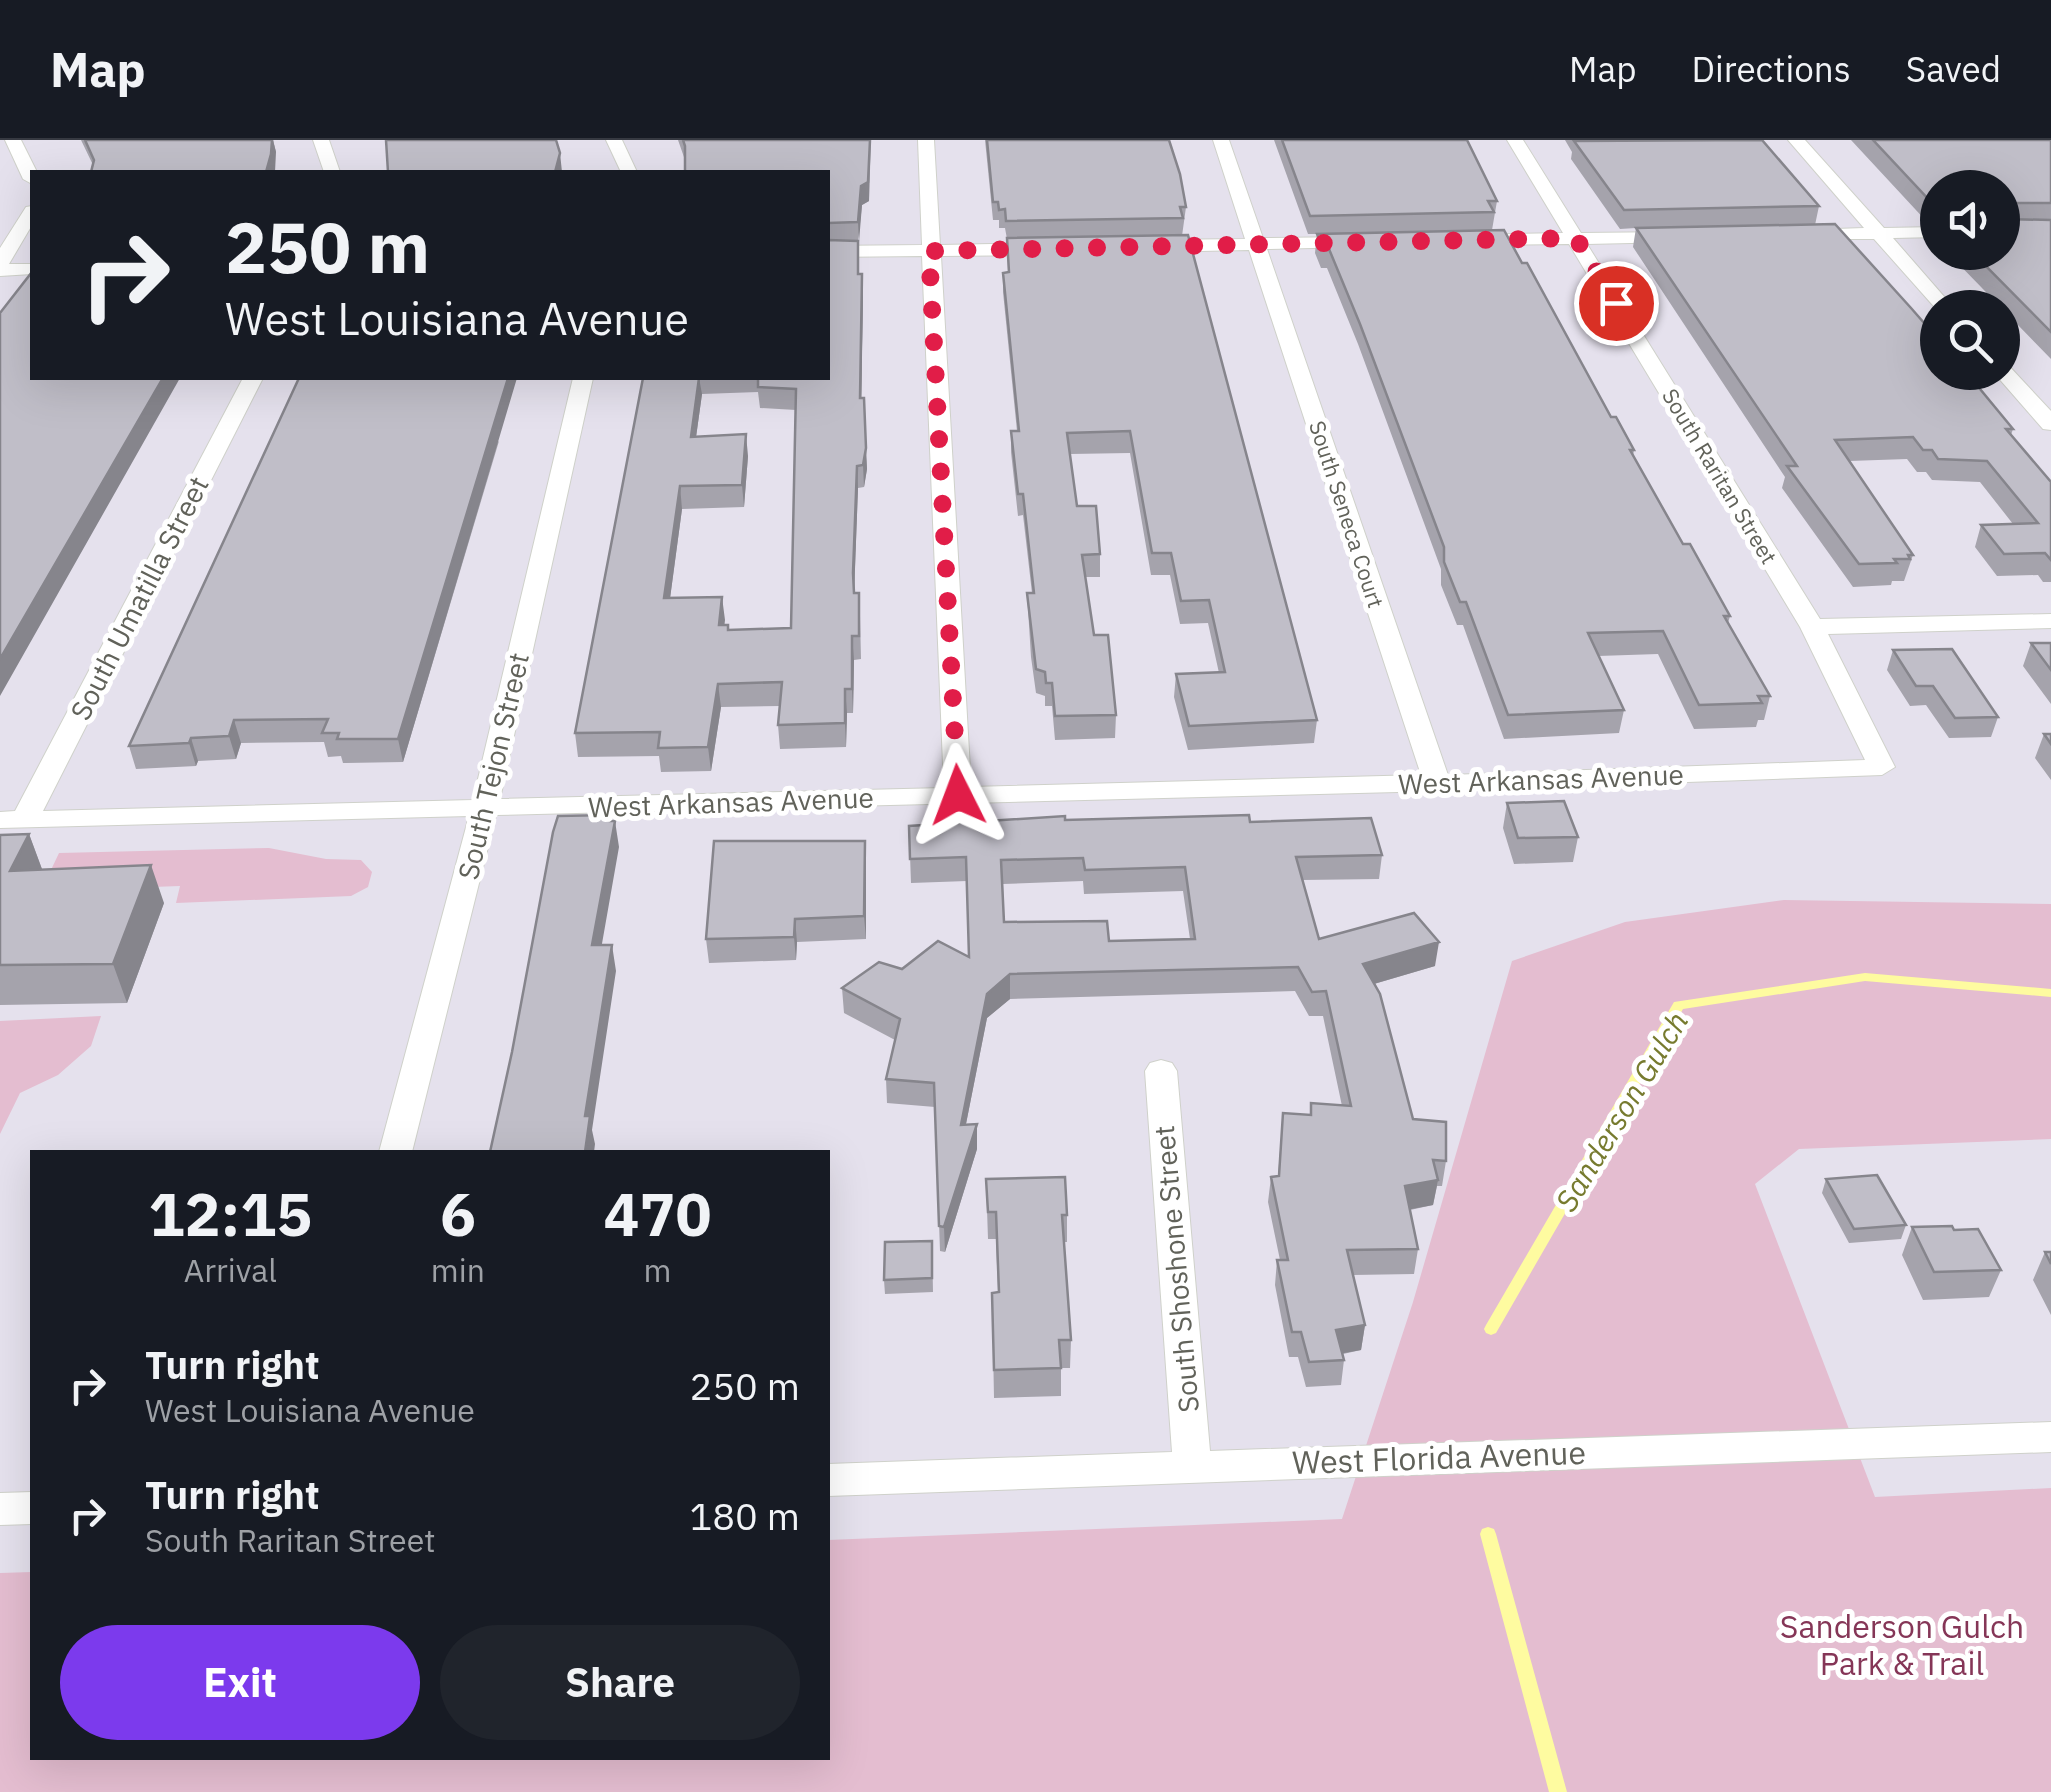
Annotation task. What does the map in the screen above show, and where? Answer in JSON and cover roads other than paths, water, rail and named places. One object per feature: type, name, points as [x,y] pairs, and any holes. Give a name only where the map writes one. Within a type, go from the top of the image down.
[{"type":"street","points":[[13,140],[30,174]]},
{"type":"street","points":[[320,140],[331,170]]},
{"type":"street","points":[[614,140],[628,170]]},
{"type":"street","points":[[926,140],[958,795]]},
{"type":"street","name":"South Seneca Court","points":[[1221,140],[1437,783]]},
{"type":"street","name":"South Raritan Street","points":[[1515,140],[1812,627],[1882,767]]},
{"type":"street","points":[[1796,140],[1930,290]]},
{"type":"street","points":[[30,215],[0,266],[30,269]]},
{"type":"street","points":[[1780,235],[1920,232]]},
{"type":"street","points":[[1444,241],[1704,236]]},
{"type":"street","points":[[1127,247],[1369,242]]},
{"type":"street","points":[[830,252],[1072,248]]},
{"type":"street","name":"South Umatilla Street","points":[[12,819],[251,380]]},
{"type":"street","name":"South Tejon Street","points":[[397,1150],[484,810],[583,380]]},
{"type":"street","points":[[2020,390],[2051,424]]},
{"type":"street","points":[[1812,627],[2051,622]]},
{"type":"street","name":"West Arkansas Avenue","points":[[12,819],[484,810],[1882,767]]},
{"type":"street","name":"South Shoshone Street","points":[[1160,1072],[1192,1467]]},
{"type":"street","name":"West Florida Avenue","points":[[830,1480],[2051,1437]]},
{"type":"street","points":[[0,1509],[30,1508]]},
{"type":"waterway","name":"Sanderson Gulch","points":[[1491,1329],[1679,1005],[1865,977],[2051,993]]},
{"type":"waterway","name":"Sanderson Gulch","points":[[1488,1534],[1558,1792]]},
{"type":"park label","name":"Sanderson Gulch Park & Trail","points":[[1902,1644]]}]
